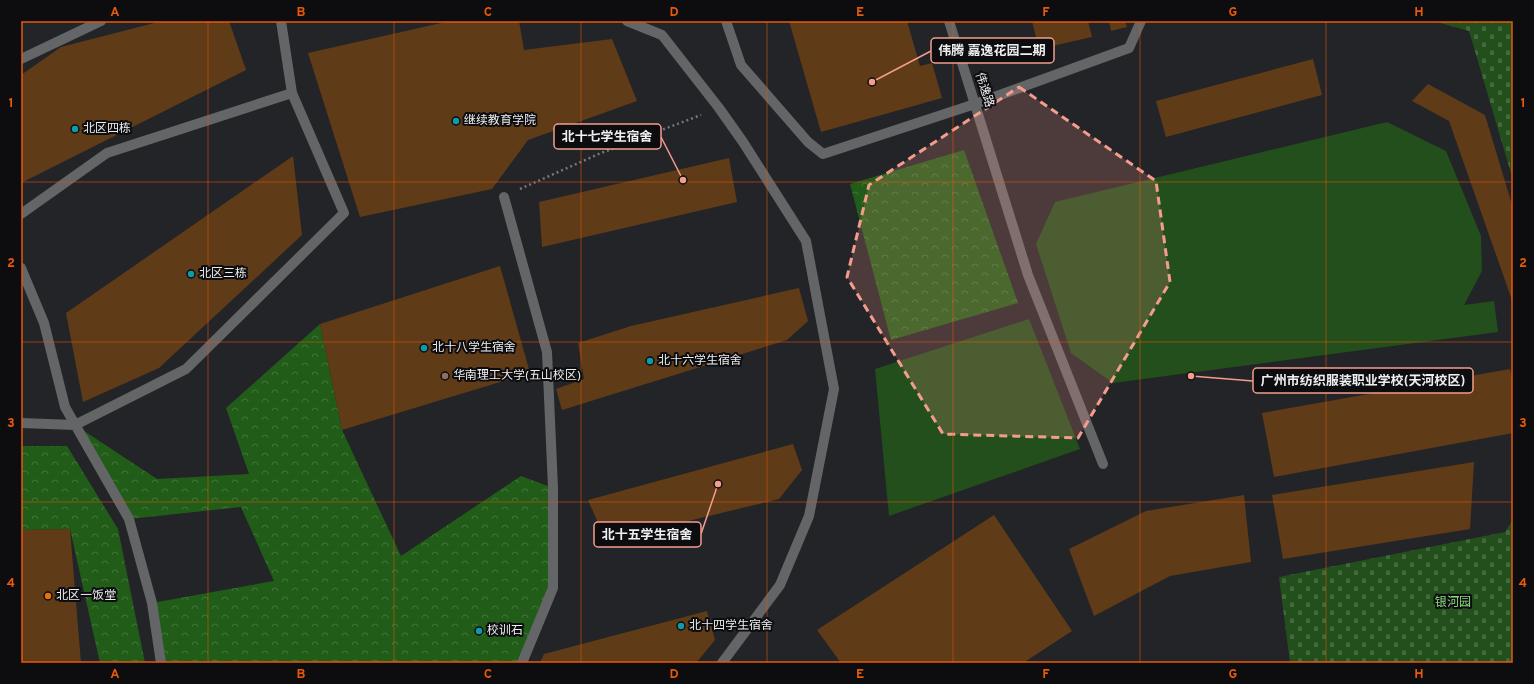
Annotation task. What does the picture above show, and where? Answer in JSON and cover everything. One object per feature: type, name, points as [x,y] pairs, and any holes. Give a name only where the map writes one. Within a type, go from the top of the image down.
[{"type":"street","points":[[21,59],[101,21]]},
{"type":"street","points":[[21,423],[75,425],[186,369],[344,213],[292,93],[281,21]]},
{"type":"street","points":[[627,21],[662,35],[719,108],[743,142],[806,241],[834,389],[809,516],[780,585],[722,663]]},
{"type":"street","points":[[726,21],[741,65],[808,142],[823,154],[975,104],[1129,48],[1141,21]]},
{"type":"street","name":"伟逸路","points":[[948,21],[1028,275],[1103,464]]},
{"type":"street","points":[[21,214],[108,153],[292,93]]},
{"type":"street","points":[[504,197],[547,352],[552,464],[553,588],[522,663]]},
{"type":"street","points":[[21,268],[44,323],[65,407],[129,519],[152,603],[161,663]]},
{"type":"path","points":[[504,197],[601,153],[719,108]]},
{"type":"highlighted area","points":[[1019,87],[1156,181],[1170,282],[1078,438],[943,434],[847,277],[869,185]]},
{"type":"green space","points":[[1433,21],[1513,21],[1513,180],[1469,31]]},
{"type":"green space","points":[[1387,122],[1446,151],[1481,236],[1482,271],[1464,305],[1494,301],[1498,332],[1113,383],[1071,353],[1036,244],[1055,202]]},
{"type":"green space","points":[[964,150],[1018,303],[891,340],[850,184]]},
{"type":"green space","points":[[1029,319],[1080,449],[889,516],[875,369]]},
{"type":"green space","points":[[320,324],[342,430],[401,556],[521,476],[553,488],[553,588],[522,663],[161,663],[152,603],[274,581],[241,507],[129,519],[75,425],[157,479],[249,474],[226,408]]},
{"type":"green space","points":[[21,446],[67,446],[118,529],[145,663],[100,663],[70,529],[21,530]]},
{"type":"green space","name":"银河园","points":[[1513,519],[1513,663],[1290,663],[1279,577],[1505,532]]},
{"type":"building","name":"北区四栋","points":[[162,21],[229,21],[246,70],[21,183],[21,75],[61,47]]},
{"type":"building","name":"继续教育学院","points":[[450,21],[519,21],[524,50],[612,39],[637,101],[528,140],[492,189],[360,217],[308,53]]},
{"type":"building","points":[[789,21],[907,21],[920,66],[932,63],[942,98],[821,132]]},
{"type":"building","points":[[1032,21],[1088,21],[1092,37],[1039,49]]},
{"type":"building","points":[[1109,21],[1125,21],[1127,27],[1111,31]]},
{"type":"building","points":[[1313,59],[1322,95],[1166,137],[1156,101]]},
{"type":"building","points":[[1428,84],[1485,115],[1513,208],[1513,303],[1449,121],[1412,101]]},
{"type":"building","name":"北区三栋","points":[[293,156],[302,235],[159,368],[83,402],[66,313]]},
{"type":"building","points":[[729,158],[737,202],[542,247],[539,202]]},
{"type":"building","name":"北十八学生宿舍","points":[[500,266],[530,373],[342,430],[320,324]]},
{"type":"building","name":"北十六学生宿舍","points":[[799,288],[808,321],[787,340],[562,410],[556,389],[584,379],[578,343],[631,326]]},
{"type":"building","points":[[1510,369],[1513,383],[1513,433],[1274,477],[1262,413]]},
{"type":"building","points":[[793,444],[802,470],[779,499],[606,541],[588,500]]},
{"type":"building","points":[[1474,462],[1470,529],[1283,559],[1272,495]]},
{"type":"building","points":[[1244,495],[1251,562],[1170,576],[1094,616],[1069,549],[1146,511]]},
{"type":"building","points":[[994,515],[1072,631],[1023,663],[841,663],[817,630]]},
{"type":"building","name":"北区一饭堂","points":[[70,529],[81,663],[21,663],[21,530]]},
{"type":"building","name":"北十四学生宿舍","points":[[707,611],[715,640],[696,663],[540,663],[544,654]]},
{"type":"place","name":"伟腾 嘉逸花园二期","points":[[872,82]]},
{"type":"place","name":"继续教育学院","points":[[456,121]]},
{"type":"place","name":"北区四栋","points":[[75,129]]},
{"type":"place","name":"北十七学生宿舍","points":[[683,180]]},
{"type":"place","name":"北区三栋","points":[[191,274]]},
{"type":"place","name":"北十八学生宿舍","points":[[424,348]]},
{"type":"place","name":"北十六学生宿舍","points":[[650,361]]},
{"type":"place","name":"华南理工大学(五山校区)","points":[[445,376]]},
{"type":"place","name":"广州市纺织服装职业学校(天河校区)","points":[[1191,376]]},
{"type":"place","name":"北十五学生宿舍","points":[[718,484]]},
{"type":"place","name":"北区一饭堂","points":[[48,596]]},
{"type":"place","name":"北十四学生宿舍","points":[[681,626]]},
{"type":"place","name":"校训石","points":[[479,631]]}]
